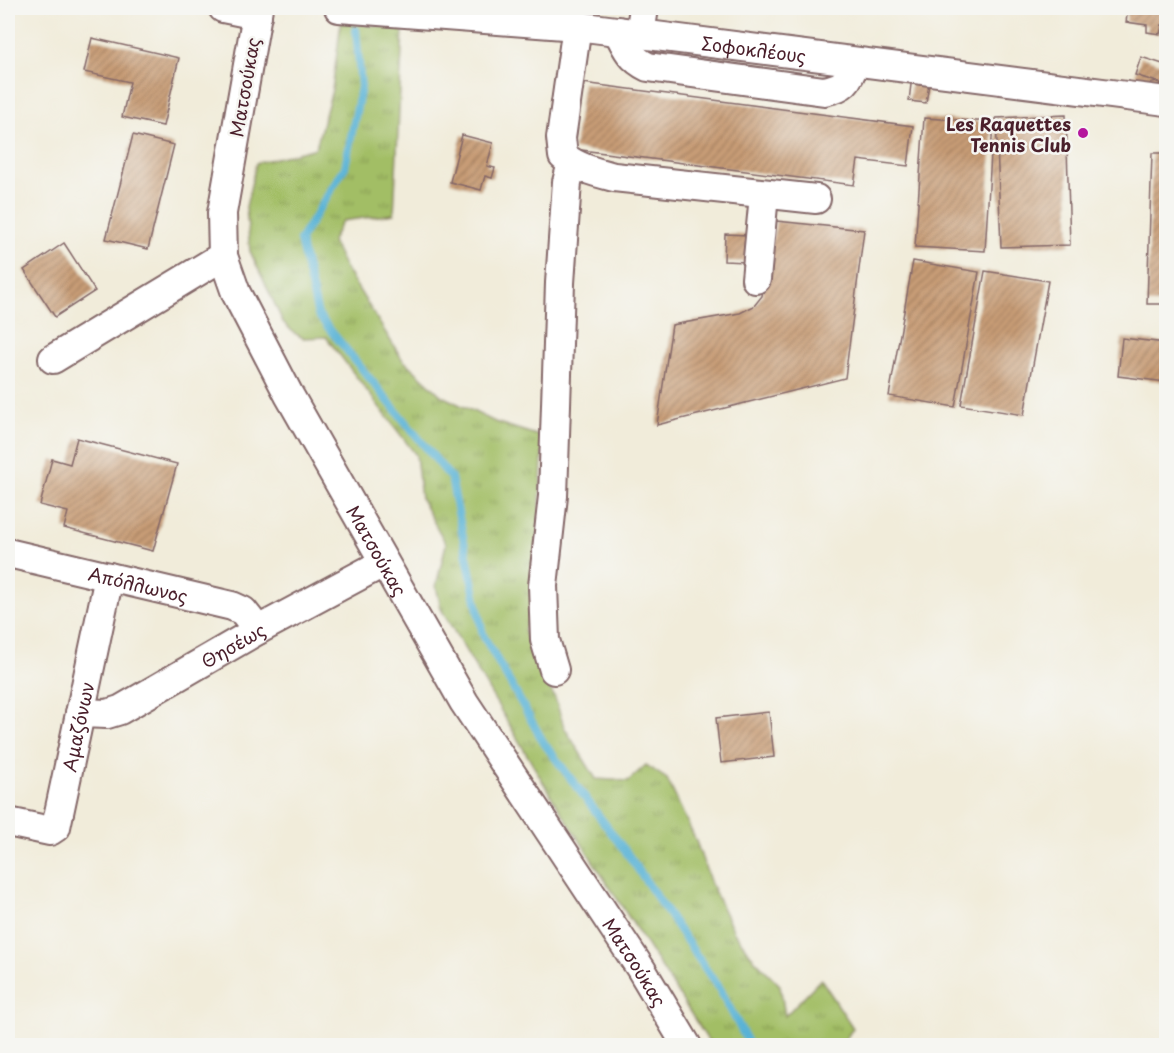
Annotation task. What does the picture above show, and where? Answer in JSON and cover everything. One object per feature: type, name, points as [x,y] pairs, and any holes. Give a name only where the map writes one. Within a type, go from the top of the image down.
[{"type":"street","points":[[223,8],[258,11]]},
{"type":"street","points":[[339,8],[577,26],[634,24],[628,52],[636,61],[648,67],[824,91],[838,88],[848,81],[855,63],[1167,101]]},
{"type":"street","name":"Ματσούκας","points":[[258,11],[222,213],[223,256],[236,293],[383,563],[464,702],[641,969],[687,1046]]},
{"type":"street","points":[[577,26],[561,138],[563,156],[572,163],[586,170],[614,177],[816,200]]},
{"type":"street","points":[[554,670],[545,640],[543,586],[553,496],[560,283],[567,182],[572,163]]},
{"type":"street","points":[[756,279],[764,195]]},
{"type":"street","points":[[53,359],[223,256]]},
{"type":"street","name":"Απόλλωνος","points":[[8,554],[232,606],[243,611],[258,630]]},
{"type":"street","name":"Θησέως","points":[[80,713],[107,714],[120,710],[258,630],[383,563]]},
{"type":"street","name":"Αμαζόνων","points":[[8,822],[50,831],[56,828],[109,577]]},
{"type":"green space","points":[[341,22],[403,29],[394,214],[342,221],[332,241],[344,266],[402,359],[442,396],[495,422],[543,437],[535,613],[524,630],[535,662],[555,698],[564,727],[596,779],[628,781],[646,765],[667,779],[696,841],[711,884],[734,932],[754,959],[780,985],[785,1016],[821,979],[853,1028],[842,1045],[711,1045],[553,799],[441,609],[436,586],[446,544],[421,499],[416,455],[326,337],[303,338],[283,322],[250,251],[246,207],[256,163],[316,147],[332,90]]},
{"type":"building","points":[[1128,8],[1166,8],[1166,25],[1162,25],[1160,34],[1147,32],[1147,25],[1126,22]]},
{"type":"building","points":[[92,38],[179,58],[163,126],[122,117],[130,82],[84,72]]},
{"type":"building","points":[[1141,57],[1166,65],[1166,85],[1135,75]]},
{"type":"building","points":[[912,76],[930,78],[926,103],[909,101]]},
{"type":"building","points":[[583,83],[913,126],[908,166],[858,160],[854,185],[574,149]]},
{"type":"building","points":[[1066,115],[1070,245],[1001,247],[996,118]]},
{"type":"building","points":[[924,118],[993,122],[985,251],[915,247]]},
{"type":"building","points":[[133,135],[174,145],[148,249],[106,239]]},
{"type":"building","points":[[462,135],[493,143],[487,166],[495,168],[492,178],[485,176],[481,190],[450,182]]},
{"type":"building","points":[[1152,153],[1166,153],[1166,304],[1147,304]]},
{"type":"building","points":[[776,221],[864,230],[845,378],[657,425],[672,325],[740,313],[754,306],[762,296]]},
{"type":"building","points":[[725,234],[748,235],[747,262],[724,261]]},
{"type":"building","points":[[64,243],[95,291],[55,317],[24,270]]},
{"type":"building","points":[[913,261],[979,272],[955,407],[889,396]]},
{"type":"building","points":[[985,271],[1048,281],[1024,415],[961,405]]},
{"type":"building","points":[[1122,338],[1166,343],[1166,382],[1118,376]]},
{"type":"building","points":[[77,438],[177,464],[153,551],[64,528],[68,512],[40,505],[52,459],[70,464]]},
{"type":"building","points":[[769,712],[774,757],[721,763],[716,718]]},
{"type":"waterway","points":[[356,30],[361,87],[345,167],[300,240],[318,315],[451,478],[483,635],[544,743],[629,856],[720,990],[750,1046]]},
{"type":"place","name":"Les Raquettes Tennis Club","points":[[1083,133]]}]
